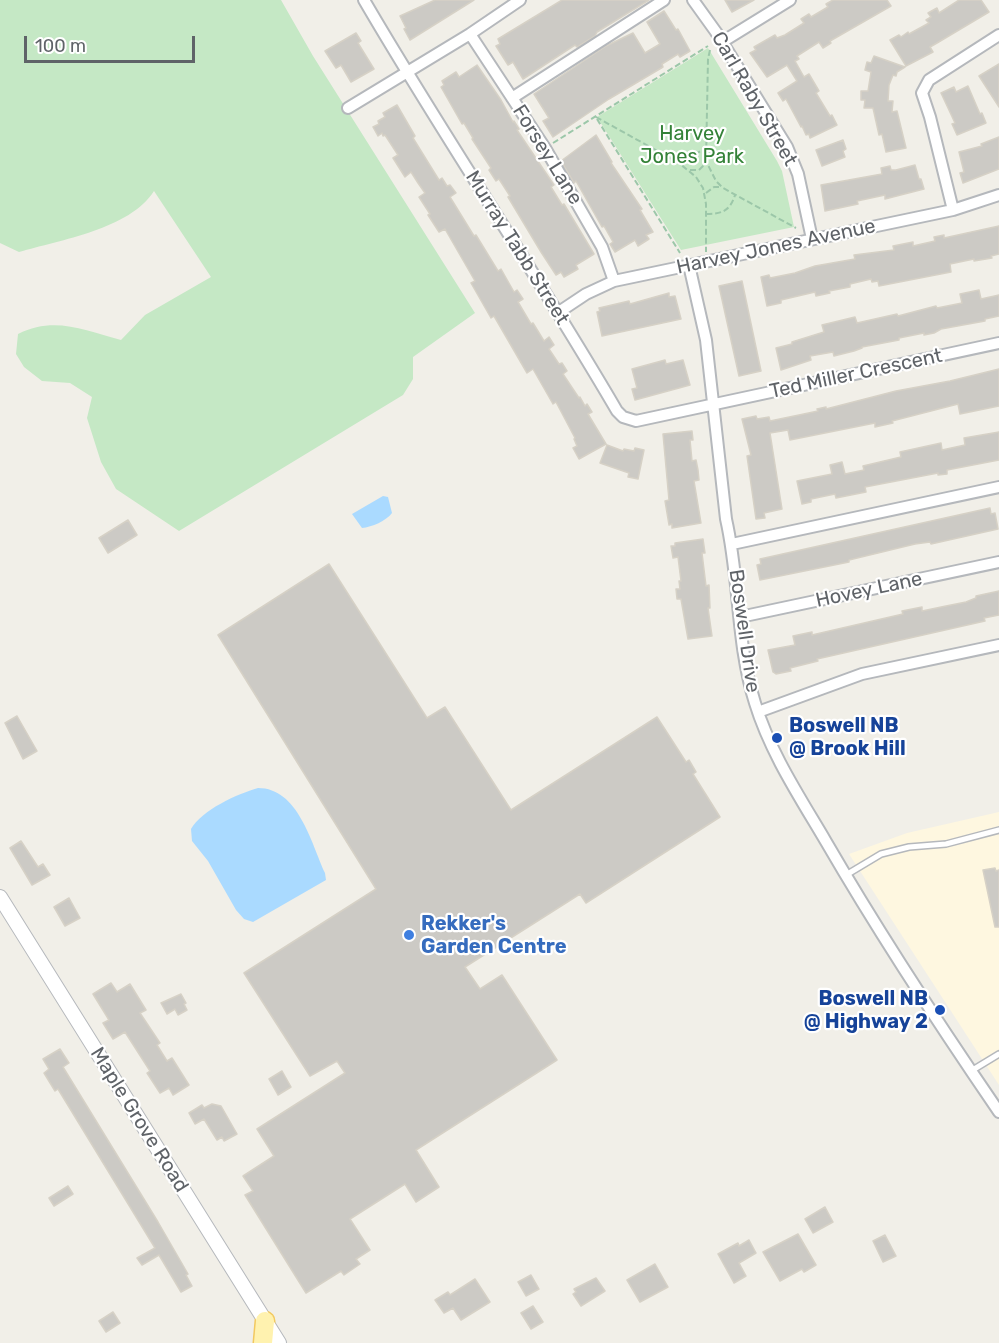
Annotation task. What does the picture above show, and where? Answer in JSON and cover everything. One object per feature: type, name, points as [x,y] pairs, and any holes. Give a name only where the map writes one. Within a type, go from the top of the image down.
[{"type":"main road","points":[[263,1343],[265,1321]]},
{"type":"street","name":"Murray Tabb Street","points":[[364,0],[406,71],[559,312],[617,411],[623,417],[636,421],[713,405]]},
{"type":"street","points":[[348,108],[470,34],[520,0]]},
{"type":"street","points":[[512,98],[664,0]]},
{"type":"street","name":"Carl Raby Street","points":[[693,0],[722,42],[790,153],[798,174],[812,239]]},
{"type":"street","points":[[722,42],[790,0]]},
{"type":"street","name":"Forsey Lane","points":[[470,34],[545,148],[602,247],[614,281]]},
{"type":"street","points":[[953,210],[922,93],[929,80],[999,35]]},
{"type":"street","name":"Harvey Jones Avenue","points":[[559,312],[586,294],[614,281],[953,210],[999,195]]},
{"type":"street","name":"Boswell Drive","points":[[689,265],[706,340],[726,519],[732,544],[745,669],[758,712],[783,769],[846,875],[999,1112]]},
{"type":"street","name":"Ted Miller Crescent","points":[[713,405],[999,343]]},
{"type":"street","points":[[732,544],[999,487]]},
{"type":"street","name":"Hovey Lane","points":[[740,617],[999,562]]},
{"type":"street","points":[[758,712],[862,674],[999,645]]},
{"type":"street","name":"Maple Grove Road","points":[[0,897],[279,1343]]},
{"type":"lane","points":[[846,875],[881,854],[909,847],[946,844],[999,830]]},
{"type":"lane","points":[[971,1071],[999,1054]]},
{"type":"path","points":[[545,148],[708,46]]},
{"type":"path","points":[[711,50],[708,59],[706,161],[716,181],[722,187],[796,228]]},
{"type":"path","points":[[596,117],[679,163],[696,177],[705,196],[705,247],[708,261]]},
{"type":"path","points":[[596,117],[680,253]]},
{"type":"path","points":[[679,163],[706,147]]},
{"type":"path","points":[[689,170],[699,170],[706,161]]},
{"type":"path","points":[[705,196],[712,188],[722,187]]},
{"type":"path","points":[[706,214],[718,214],[727,210],[735,195]]},
{"type":"shaded area","points":[[999,812],[999,1085],[849,854],[907,833]]},
{"type":"green space","points":[[0,0],[281,0],[313,56],[475,313],[413,357],[413,379],[403,395],[179,531],[116,489],[101,462],[87,418],[92,397],[70,383],[42,381],[24,367],[16,354],[18,334],[44,326],[57,325],[82,329],[121,340],[145,315],[211,277],[154,191],[129,215],[93,231],[19,252],[0,243]]},
{"type":"green space","name":"Harvey Jones Park","points":[[708,48],[782,171],[794,227],[681,250],[597,117]]},
{"type":"water","points":[[383,496],[388,497],[392,513],[378,523],[362,528],[352,514]]},
{"type":"water","points":[[258,788],[272,790],[293,807],[308,832],[326,880],[253,922],[244,919],[236,910],[208,861],[192,841],[191,829],[211,809],[240,794]]},
{"type":"building","points":[[435,0],[474,0],[410,40],[400,16]]},
{"type":"building","points":[[562,0],[649,0],[597,32],[595,36],[577,47],[575,45],[523,79],[513,62],[508,65],[496,46],[500,44],[498,39]]},
{"type":"building","points":[[725,0],[754,0],[732,12]]},
{"type":"building","points":[[833,0],[887,0],[891,6],[830,41],[831,43],[823,48],[819,42],[797,56],[799,59],[795,61],[804,77],[809,74],[819,91],[816,93],[837,125],[810,138],[801,127],[786,99],[783,101],[778,93],[797,81],[787,65],[767,77],[750,53],[756,50],[754,47],[775,35],[777,38],[785,35],[804,23],[801,19],[809,14],[811,17],[828,7],[826,4]]},
{"type":"building","points":[[959,0],[981,0],[989,12],[930,47],[933,52],[906,66],[890,40],[908,32],[909,34],[929,23],[926,20],[931,17],[928,13],[937,8],[939,13]]},
{"type":"building","points":[[664,11],[676,30],[678,29],[690,51],[680,57],[678,54],[662,64],[663,67],[609,99],[553,137],[543,121],[549,118],[534,94],[606,46],[633,33],[645,53],[660,44],[647,22]]},
{"type":"building","points":[[356,33],[361,41],[358,43],[374,69],[351,82],[341,65],[336,68],[325,51]]},
{"type":"building","points":[[874,56],[905,67],[897,72],[896,76],[893,75],[889,85],[888,101],[893,101],[892,112],[897,111],[906,148],[886,152],[882,134],[879,135],[873,108],[864,108],[865,100],[861,100],[861,91],[868,91],[871,72],[865,70],[867,62],[871,63]]},
{"type":"building","points":[[999,64],[999,107],[979,76]]},
{"type":"building","points":[[477,65],[554,185],[551,187],[594,254],[576,265],[578,269],[564,277],[561,272],[556,275],[541,252],[508,197],[510,196],[499,179],[496,181],[489,170],[491,168],[441,87],[444,85],[442,81],[456,72],[459,77]]},
{"type":"building","points":[[968,86],[986,123],[957,135],[952,124],[955,123],[941,93],[954,87],[956,92]]},
{"type":"building","points":[[397,105],[415,136],[413,138],[439,180],[442,178],[447,186],[450,185],[456,193],[450,197],[474,236],[476,235],[498,271],[501,269],[514,292],[517,290],[523,299],[518,302],[531,324],[533,323],[544,341],[549,337],[554,345],[549,349],[567,371],[563,374],[579,398],[592,412],[588,414],[606,444],[579,459],[573,448],[577,446],[575,438],[556,402],[553,404],[533,369],[527,373],[494,316],[491,318],[471,283],[475,281],[445,229],[439,232],[428,215],[430,214],[419,197],[425,193],[411,172],[405,177],[393,158],[398,155],[385,135],[383,136],[382,133],[378,136],[373,127],[385,117],[383,113]]},
{"type":"building","points":[[596,135],[611,163],[642,209],[640,210],[653,232],[646,235],[649,239],[638,246],[635,240],[615,252],[610,244],[613,242],[604,226],[602,227],[576,181],[574,183],[561,161]]},
{"type":"building","points":[[999,137],[999,169],[963,183],[960,173],[964,172],[959,152],[982,146],[981,144]]},
{"type":"building","points":[[843,140],[846,149],[843,151],[845,157],[822,166],[816,150]]},
{"type":"building","points":[[915,165],[924,189],[885,199],[885,195],[857,201],[858,204],[825,211],[821,185],[882,174],[881,168],[890,166],[891,170],[896,170]]},
{"type":"building","points":[[999,226],[999,254],[991,256],[992,258],[950,264],[951,272],[879,286],[878,281],[872,282],[871,279],[850,284],[850,287],[829,291],[830,293],[816,296],[815,292],[781,300],[781,303],[767,306],[761,277],[769,275],[770,278],[795,273],[815,266],[855,259],[854,255],[894,250],[893,246],[913,242],[913,246],[935,241],[934,237],[944,235],[944,238]]},
{"type":"building","points":[[742,281],[761,371],[739,376],[719,286]]},
{"type":"building","points":[[979,290],[981,299],[999,295],[999,316],[985,319],[985,321],[941,329],[934,333],[899,338],[899,340],[862,347],[834,356],[833,352],[810,356],[811,360],[781,370],[776,348],[824,332],[822,325],[855,317],[857,323],[936,306],[937,308],[962,303],[960,294]]},
{"type":"building","points":[[669,293],[669,297],[675,296],[681,319],[602,336],[597,312],[600,311],[599,308],[629,301],[630,304]]},
{"type":"building","points":[[665,360],[666,364],[683,360],[690,385],[635,400],[632,389],[637,388],[632,369]]},
{"type":"building","points":[[999,369],[999,406],[960,414],[958,404],[875,427],[875,423],[790,440],[788,430],[770,433],[782,509],[764,513],[765,518],[756,519],[747,456],[751,455],[742,419],[756,416],[757,419],[769,417],[770,421]]},
{"type":"building","points":[[692,431],[693,440],[690,440],[692,461],[696,460],[698,470],[699,480],[694,481],[701,523],[672,528],[672,524],[669,525],[665,501],[669,500],[663,434]]},
{"type":"building","points":[[999,432],[999,460],[947,470],[947,474],[938,475],[938,473],[865,487],[866,492],[836,498],[835,494],[811,499],[811,502],[802,504],[797,481],[832,474],[830,465],[842,462],[845,474],[864,470],[863,466],[901,457],[900,452],[941,443],[942,450],[965,445],[964,438]]},
{"type":"building","points":[[607,445],[623,451],[624,449],[634,451],[635,448],[644,450],[638,479],[628,477],[629,473],[600,463]]},
{"type":"building","points":[[990,508],[991,514],[995,513],[998,529],[931,544],[930,542],[915,544],[849,560],[849,562],[760,580],[757,565],[761,564],[760,559]]},
{"type":"building","points":[[128,520],[137,535],[108,553],[99,538]]},
{"type":"building","points":[[703,539],[705,553],[702,553],[706,586],[709,585],[710,608],[708,608],[712,636],[688,639],[681,599],[677,599],[676,589],[680,589],[679,581],[681,581],[678,557],[673,558],[671,546],[675,546],[675,543]]},
{"type":"building","name":"Rekker's Garden Centre","points":[[329,564],[427,718],[445,707],[511,810],[657,717],[686,762],[689,760],[696,772],[693,774],[720,817],[586,903],[580,894],[465,967],[480,989],[502,975],[557,1060],[416,1150],[439,1187],[416,1202],[405,1184],[350,1219],[370,1250],[356,1259],[360,1264],[344,1275],[341,1271],[306,1293],[245,1195],[253,1191],[243,1176],[274,1156],[257,1129],[345,1073],[337,1061],[310,1076],[244,973],[376,889],[218,635]]},
{"type":"building","points":[[999,591],[999,615],[984,618],[985,621],[817,659],[818,661],[790,668],[791,671],[776,674],[773,672],[768,650],[795,645],[793,636],[812,632],[812,635],[903,614],[902,611],[922,607],[922,611],[966,602],[976,596]]},
{"type":"building","points":[[17,716],[37,751],[23,759],[5,723]]},
{"type":"building","points":[[21,841],[38,867],[43,864],[50,875],[32,885],[10,848]]},
{"type":"building","points":[[995,868],[996,871],[999,870],[999,927],[995,927],[983,870]]},
{"type":"building","points":[[69,898],[80,918],[65,926],[54,907]]},
{"type":"building","points":[[111,983],[117,992],[130,984],[146,1010],[140,1013],[160,1043],[157,1045],[167,1061],[172,1058],[189,1085],[173,1095],[169,1088],[160,1093],[147,1073],[150,1071],[125,1032],[113,1039],[103,1023],[109,1020],[93,994]]},
{"type":"building","points":[[181,994],[187,1010],[178,1015],[175,1009],[167,1014],[161,1003]]},
{"type":"building","points":[[60,1049],[69,1063],[63,1067],[188,1274],[186,1275],[192,1286],[181,1292],[159,1255],[142,1265],[137,1258],[155,1248],[58,1089],[55,1091],[44,1073],[49,1069],[43,1059]]},
{"type":"building","points":[[282,1071],[291,1087],[278,1095],[269,1079]]},
{"type":"building","points":[[212,1104],[221,1106],[237,1134],[224,1141],[222,1137],[217,1140],[204,1119],[195,1124],[189,1113],[202,1105],[204,1108]]},
{"type":"building","points":[[68,1186],[73,1194],[54,1206],[49,1198]]},
{"type":"building","points":[[825,1207],[833,1222],[813,1233],[805,1219]]},
{"type":"building","points":[[798,1234],[816,1265],[804,1272],[802,1269],[780,1281],[763,1252]]},
{"type":"building","points":[[885,1235],[896,1256],[883,1262],[873,1241]]},
{"type":"building","points":[[749,1240],[756,1253],[739,1263],[746,1276],[734,1283],[718,1254]]},
{"type":"building","points":[[655,1264],[668,1287],[640,1302],[627,1280]]},
{"type":"building","points":[[531,1275],[539,1289],[526,1296],[518,1282]]},
{"type":"building","points":[[596,1278],[605,1291],[581,1306],[573,1294],[576,1292],[574,1289]]},
{"type":"building","points":[[475,1279],[490,1302],[461,1320],[453,1308],[444,1313],[435,1300],[448,1292],[450,1295]]},
{"type":"building","points":[[533,1306],[543,1322],[531,1329],[521,1313]]},
{"type":"building","points":[[113,1312],[120,1323],[106,1332],[99,1321]]},
{"type":"place","name":"Boswell NB @ Brook Hill","points":[[777,738]]},
{"type":"place","name":"Rekker's Garden Centre","points":[[409,935]]},
{"type":"place","name":"Boswell NB @ Highway 2","points":[[940,1010]]}]
